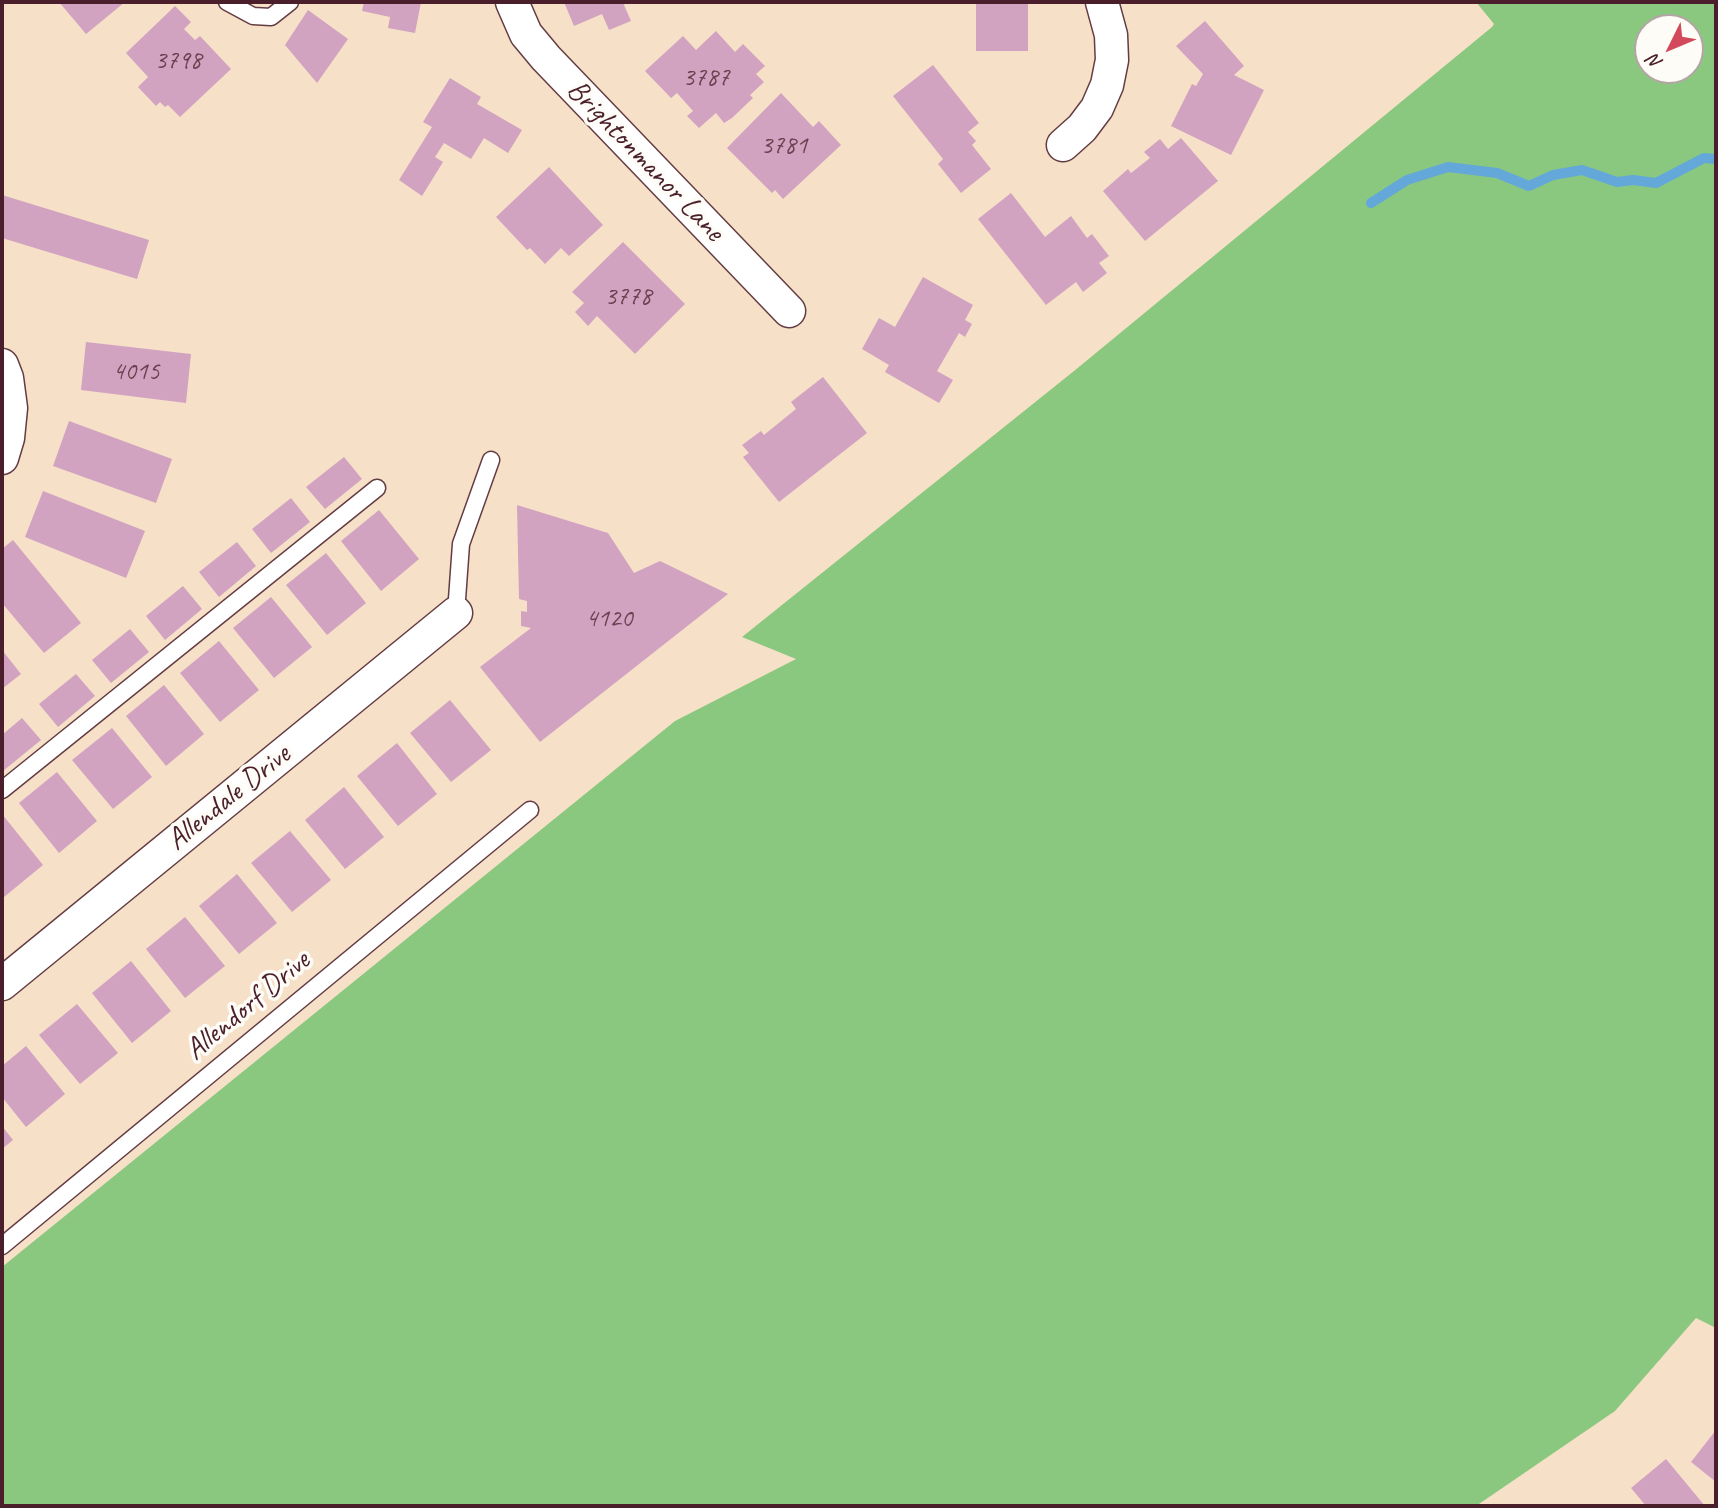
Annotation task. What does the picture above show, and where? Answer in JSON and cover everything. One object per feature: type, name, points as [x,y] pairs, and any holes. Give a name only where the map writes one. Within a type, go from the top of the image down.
[{"type":"street","name":"Brightonmanor Lane","points":[[512,2],[526,34],[546,58],[789,311]]},
{"type":"street","points":[[1063,145],[1083,128],[1097,108],[1107,85],[1112,60],[1111,35],[1102,2]]},
{"type":"street","points":[[2,365],[7,378],[11,408],[8,438],[2,458]]},
{"type":"street","name":"Allendale Drive","points":[[2,984],[456,613]]},
{"type":"lane","points":[[227,2],[253,16],[271,17],[290,2]]},
{"type":"lane","points":[[456,613],[461,544],[492,460]]},
{"type":"lane","points":[[5,781],[377,488]]},
{"type":"lane","name":"Allendorf Drive","points":[[2,1246],[530,810]]},
{"type":"green space","points":[[1476,2],[1716,2],[1716,1328],[1696,1318],[1615,1411],[1476,1506],[2,1506],[2,1267],[675,721],[796,659],[742,637],[1074,371],[1494,24]]},
{"type":"building","points":[[59,2],[125,2],[86,34]]},
{"type":"building","points":[[364,2],[421,2],[415,33],[388,28],[390,17],[362,11]]},
{"type":"building","points":[[564,2],[626,2],[624,5],[631,21],[609,30],[602,14],[574,26]]},
{"type":"building","points":[[976,2],[1028,2],[1028,51],[976,51]]},
{"type":"building","points":[[175,6],[191,22],[184,29],[195,40],[200,36],[231,69],[180,117],[168,105],[165,107],[160,102],[156,106],[138,87],[148,77],[126,53]]},
{"type":"building","points":[[308,10],[348,39],[317,83],[285,45]]},
{"type":"building","points":[[1205,21],[1244,66],[1234,75],[1264,90],[1231,155],[1171,126],[1192,84],[1196,86],[1203,74],[1176,46]]},
{"type":"building","points":[[716,31],[735,52],[743,44],[765,66],[756,74],[764,82],[750,95],[753,98],[732,118],[724,123],[716,113],[699,128],[687,116],[693,111],[677,93],[671,98],[645,71],[683,36],[696,50]]},
{"type":"building","points":[[933,65],[979,123],[968,132],[976,141],[972,145],[991,169],[961,193],[938,164],[943,159],[893,96]]},
{"type":"building","points":[[450,78],[481,97],[477,104],[522,130],[508,153],[484,138],[471,159],[444,143],[435,157],[443,162],[422,196],[399,180],[432,127],[423,122]]},
{"type":"building","points":[[781,93],[813,127],[819,121],[841,145],[783,199],[775,190],[772,193],[727,148]]},
{"type":"building","points":[[1181,138],[1218,181],[1145,241],[1103,191],[1128,169],[1131,173],[1150,158],[1144,152],[1160,139],[1168,149]]},
{"type":"building","points":[[549,167],[603,225],[569,256],[561,248],[545,264],[530,248],[527,250],[496,217]]},
{"type":"building","points":[[1011,193],[1045,237],[1071,216],[1087,238],[1092,234],[1109,256],[1099,263],[1107,273],[1083,292],[1076,282],[1046,305],[978,219]]},
{"type":"building","points":[[2,195],[149,240],[137,279],[2,238]]},
{"type":"building","points":[[623,242],[685,304],[635,354],[597,316],[588,326],[575,312],[584,303],[572,292]]},
{"type":"building","points":[[923,277],[973,305],[965,320],[972,324],[965,337],[959,333],[937,371],[953,380],[939,403],[885,372],[889,365],[862,349],[879,318],[895,327]]},
{"type":"building","points":[[86,342],[191,354],[186,403],[81,390]]},
{"type":"building","points":[[823,377],[867,433],[779,502],[743,457],[749,453],[742,445],[761,431],[764,435],[796,409],[791,402]]},
{"type":"building","points":[[69,421],[172,459],[156,503],[53,466]]},
{"type":"building","points":[[344,457],[362,479],[325,509],[306,487]]},
{"type":"building","points":[[43,491],[145,531],[126,578],[25,537]]},
{"type":"building","points":[[291,498],[310,522],[271,553],[252,529]]},
{"type":"building","points":[[517,505],[608,533],[634,573],[660,561],[728,594],[540,742],[480,667],[531,628],[521,626],[521,611],[527,612],[527,601],[519,599]]},
{"type":"building","points":[[379,510],[419,559],[381,591],[341,541]]},
{"type":"building","points":[[13,540],[81,623],[44,653],[2,603],[2,549]]},
{"type":"building","points":[[237,542],[256,566],[219,597],[199,572]]},
{"type":"building","points":[[326,553],[366,603],[327,635],[286,585]]},
{"type":"building","points":[[183,586],[202,609],[165,640],[146,616]]},
{"type":"building","points":[[271,597],[312,647],[274,678],[233,628]]},
{"type":"building","points":[[130,629],[149,652],[111,683],[92,660]]},
{"type":"building","points":[[219,641],[259,690],[220,722],[180,673]]},
{"type":"building","points":[[2,650],[21,674],[2,689]]},
{"type":"building","points":[[76,674],[95,696],[58,727],[39,704]]},
{"type":"building","points":[[164,685],[204,734],[166,766],[126,716]]},
{"type":"building","points":[[450,700],[491,750],[451,782],[410,733]]},
{"type":"building","points":[[22,718],[41,740],[3,771],[2,735]]},
{"type":"building","points":[[112,728],[152,777],[113,809],[72,760]]},
{"type":"building","points":[[397,743],[437,794],[398,826],[357,776]]},
{"type":"building","points":[[57,772],[97,821],[59,853],[19,803]]},
{"type":"building","points":[[344,787],[384,837],[345,869],[305,820]]},
{"type":"building","points":[[2,814],[43,865],[4,897],[2,894]]},
{"type":"building","points":[[290,831],[331,880],[292,912],[251,863]]},
{"type":"building","points":[[237,874],[277,923],[239,954],[199,906]]},
{"type":"building","points":[[185,917],[225,966],[185,998],[146,949]]},
{"type":"building","points":[[131,961],[171,1011],[132,1043],[92,993]]},
{"type":"building","points":[[77,1004],[118,1053],[80,1084],[39,1035]]},
{"type":"building","points":[[26,1046],[65,1094],[26,1127],[2,1097],[2,1066]]},
{"type":"building","points":[[2,1126],[13,1140],[2,1149]]},
{"type":"building","points":[[1716,1430],[1716,1482],[1691,1462]]},
{"type":"building","points":[[1666,1459],[1705,1506],[1646,1506],[1631,1488]]},
{"type":"waterway","points":[[1371,203],[1407,180],[1448,167],[1497,173],[1529,186],[1553,175],[1582,170],[1617,182],[1633,180],[1656,183],[1704,158],[1716,159]]}]
